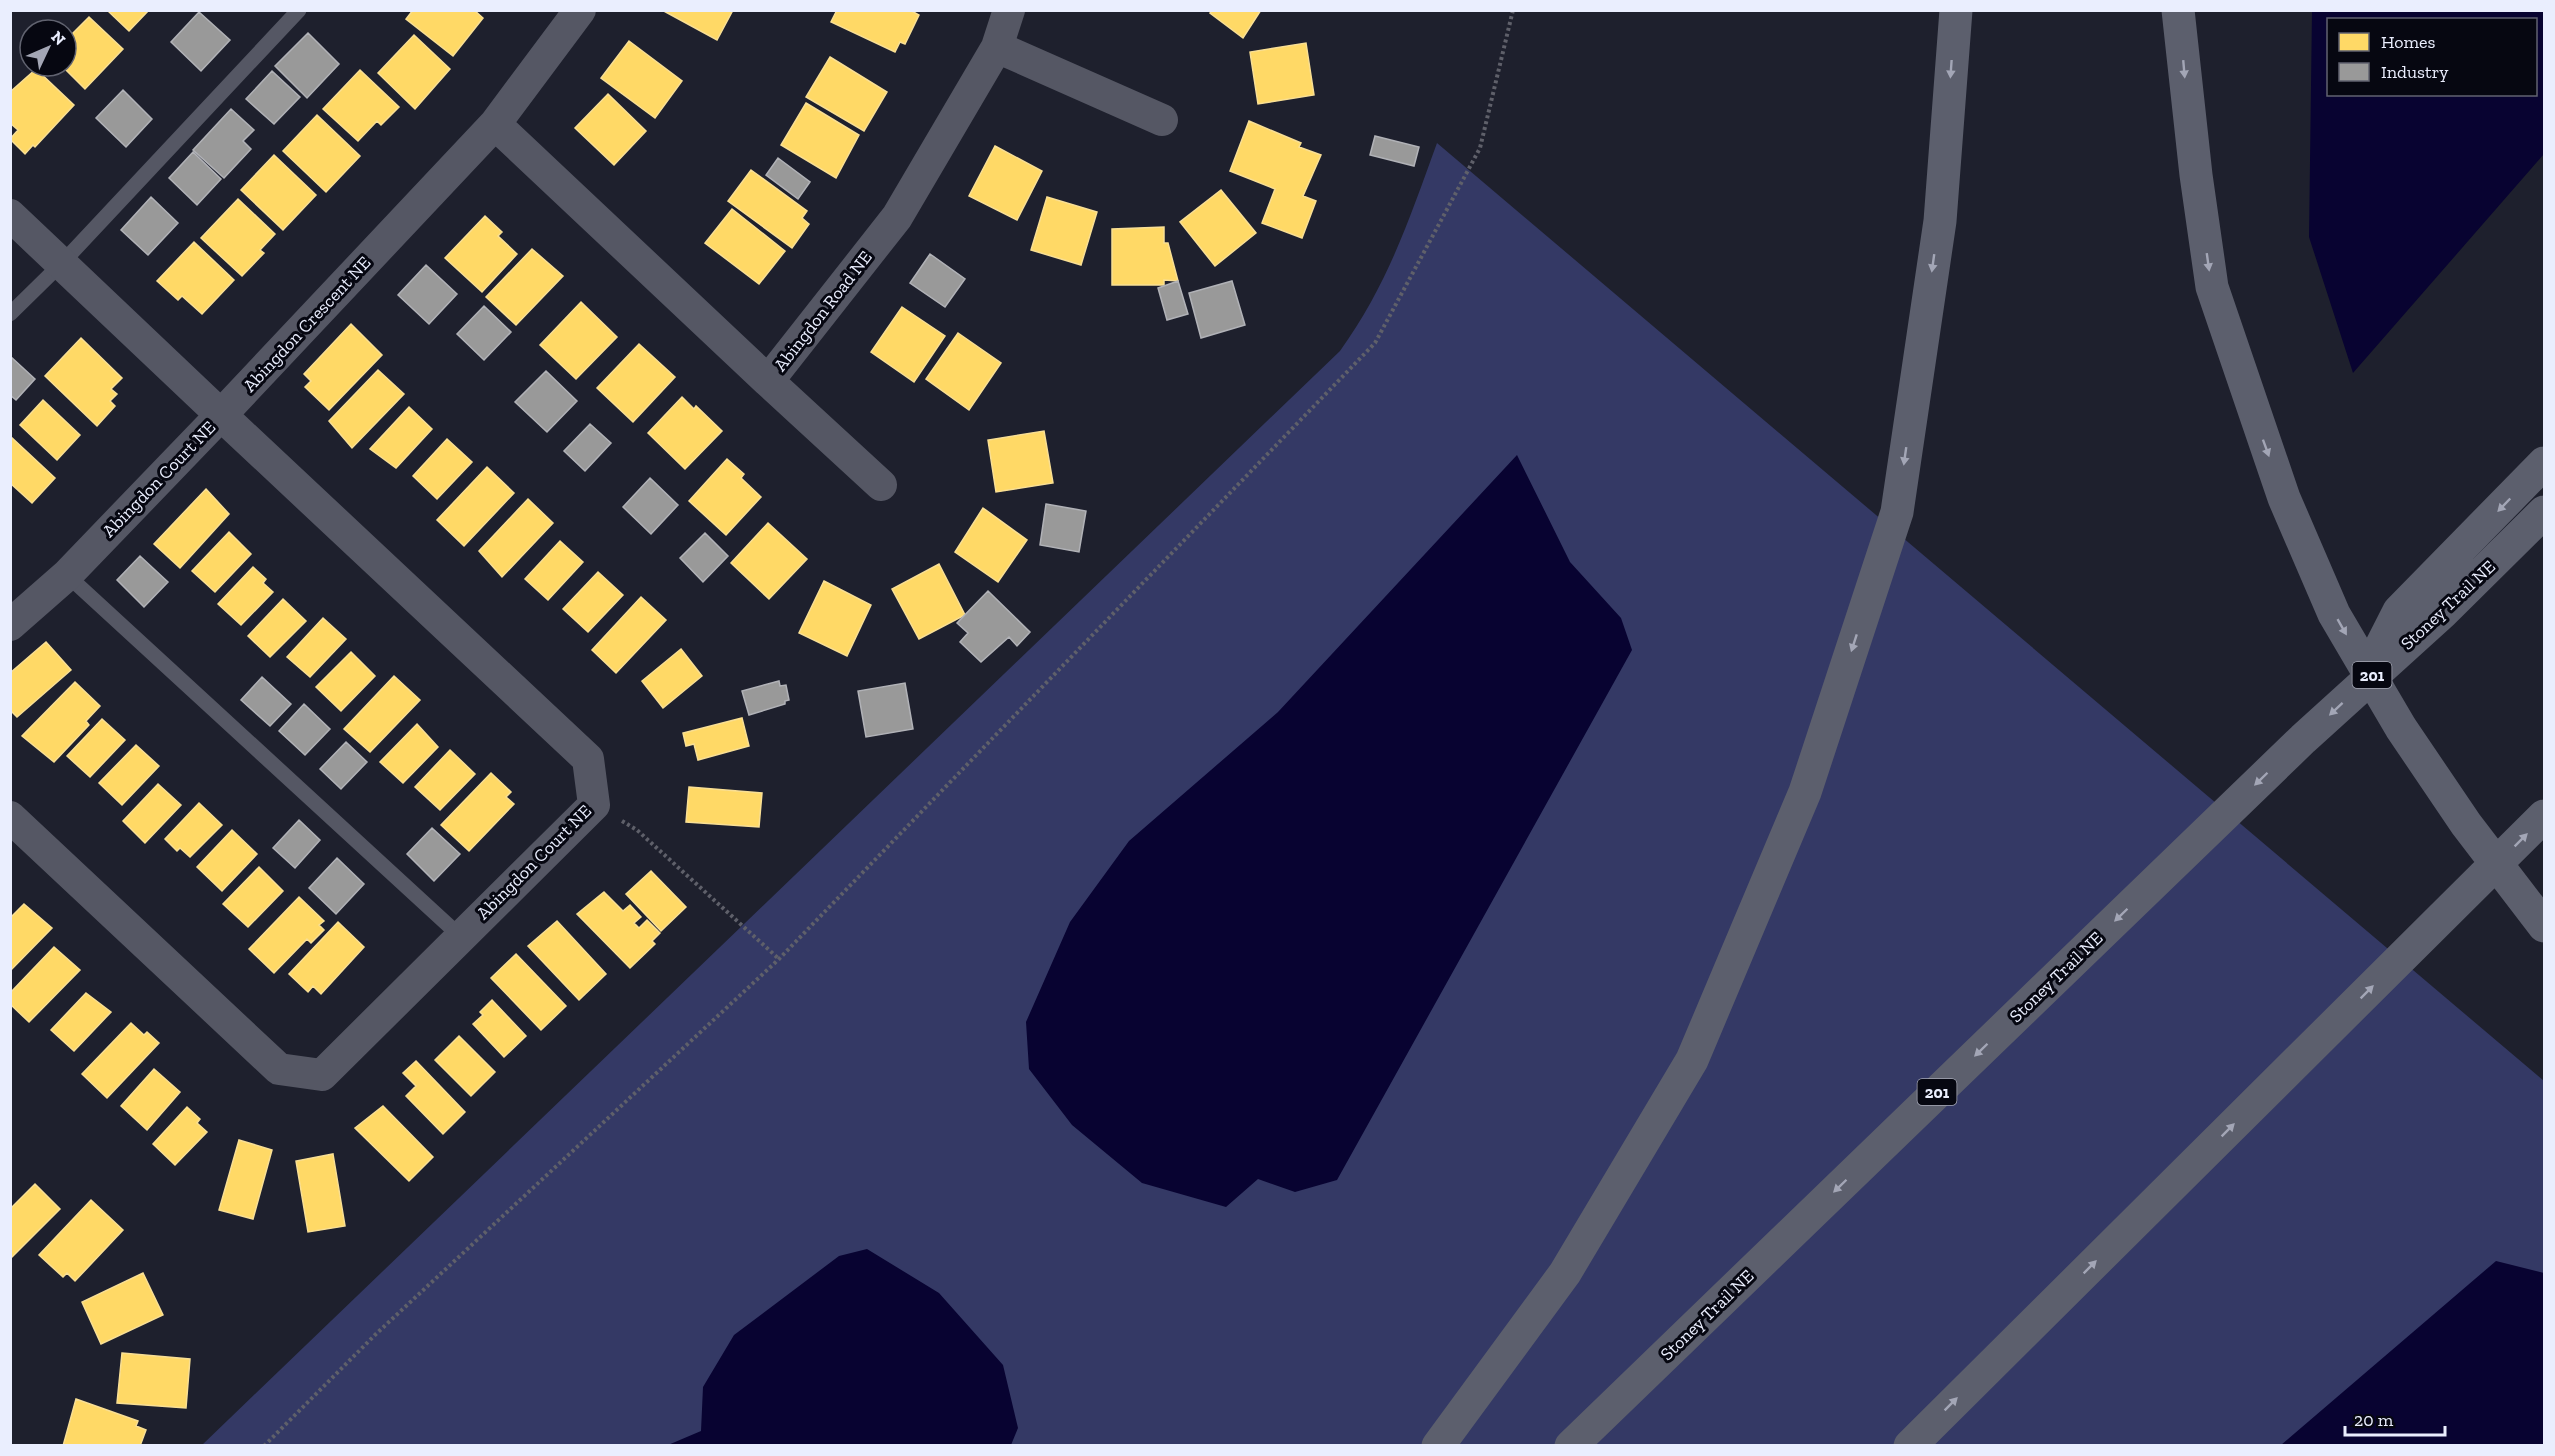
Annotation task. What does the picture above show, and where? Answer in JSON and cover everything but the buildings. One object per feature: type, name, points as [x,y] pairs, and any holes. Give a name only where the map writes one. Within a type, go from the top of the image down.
[{"type":"highway","points":[[1438,1446],[1565,1273],[1692,1060],[1805,792],[1897,512],[1940,221],[1956,10]]},
{"type":"highway","points":[[2178,10],[2196,175],[2212,287],[2284,498],[2334,614],[2401,728],[2466,824],[2544,926]]},
{"type":"highway","points":[[2361,686],[2399,611],[2544,464]]},
{"type":"highway","name":"Stoney Trail NE","points":[[1571,1446],[2303,739],[2442,613],[2544,512]]},
{"type":"highway","points":[[1910,1446],[2544,816]]},
{"type":"street","name":"Abingdon Crescent NE","points":[[221,415],[495,124],[580,10]]},
{"type":"street","name":"Abingdon Road NE","points":[[495,124],[768,381],[897,218],[997,47],[1010,10]]},
{"type":"street","points":[[997,47],[1162,120]]},
{"type":"street","points":[[10,215],[221,415]]},
{"type":"street","points":[[768,381],[881,485]]},
{"type":"street","name":"Abingdon Court NE","points":[[10,625],[67,575],[221,415],[588,759],[594,805],[322,1075],[279,1069],[10,817]]},
{"type":"lane","points":[[10,314],[62,263],[299,10]]},
{"type":"lane","points":[[67,575],[460,936]]},
{"type":"path","points":[[264,1446],[375,1334],[779,959],[1375,343],[1480,148],[1513,10]]},
{"type":"path","points":[[594,805],[637,830],[779,959]]},
{"type":"shaded area","points":[[2312,11],[2544,11],[2544,154],[2353,373],[2309,237]]},
{"type":"shaded area","points":[[1437,143],[2544,1081],[2544,1445],[201,1446],[1340,351],[1371,301],[1396,251]]},
{"type":"shaded area","points":[[1517,455],[1570,562],[1621,618],[1632,650],[1337,1180],[1295,1192],[1258,1179],[1226,1207],[1142,1183],[1072,1125],[1029,1069],[1026,1022],[1070,922],[1129,841],[1278,712]]},
{"type":"shaded area","points":[[867,1249],[939,1293],[1003,1365],[1018,1428],[1011,1445],[668,1445],[701,1431],[703,1387],[734,1335],[839,1256]]},
{"type":"shaded area","points":[[2496,1261],[2544,1273],[2544,1445],[2281,1445]]}]
